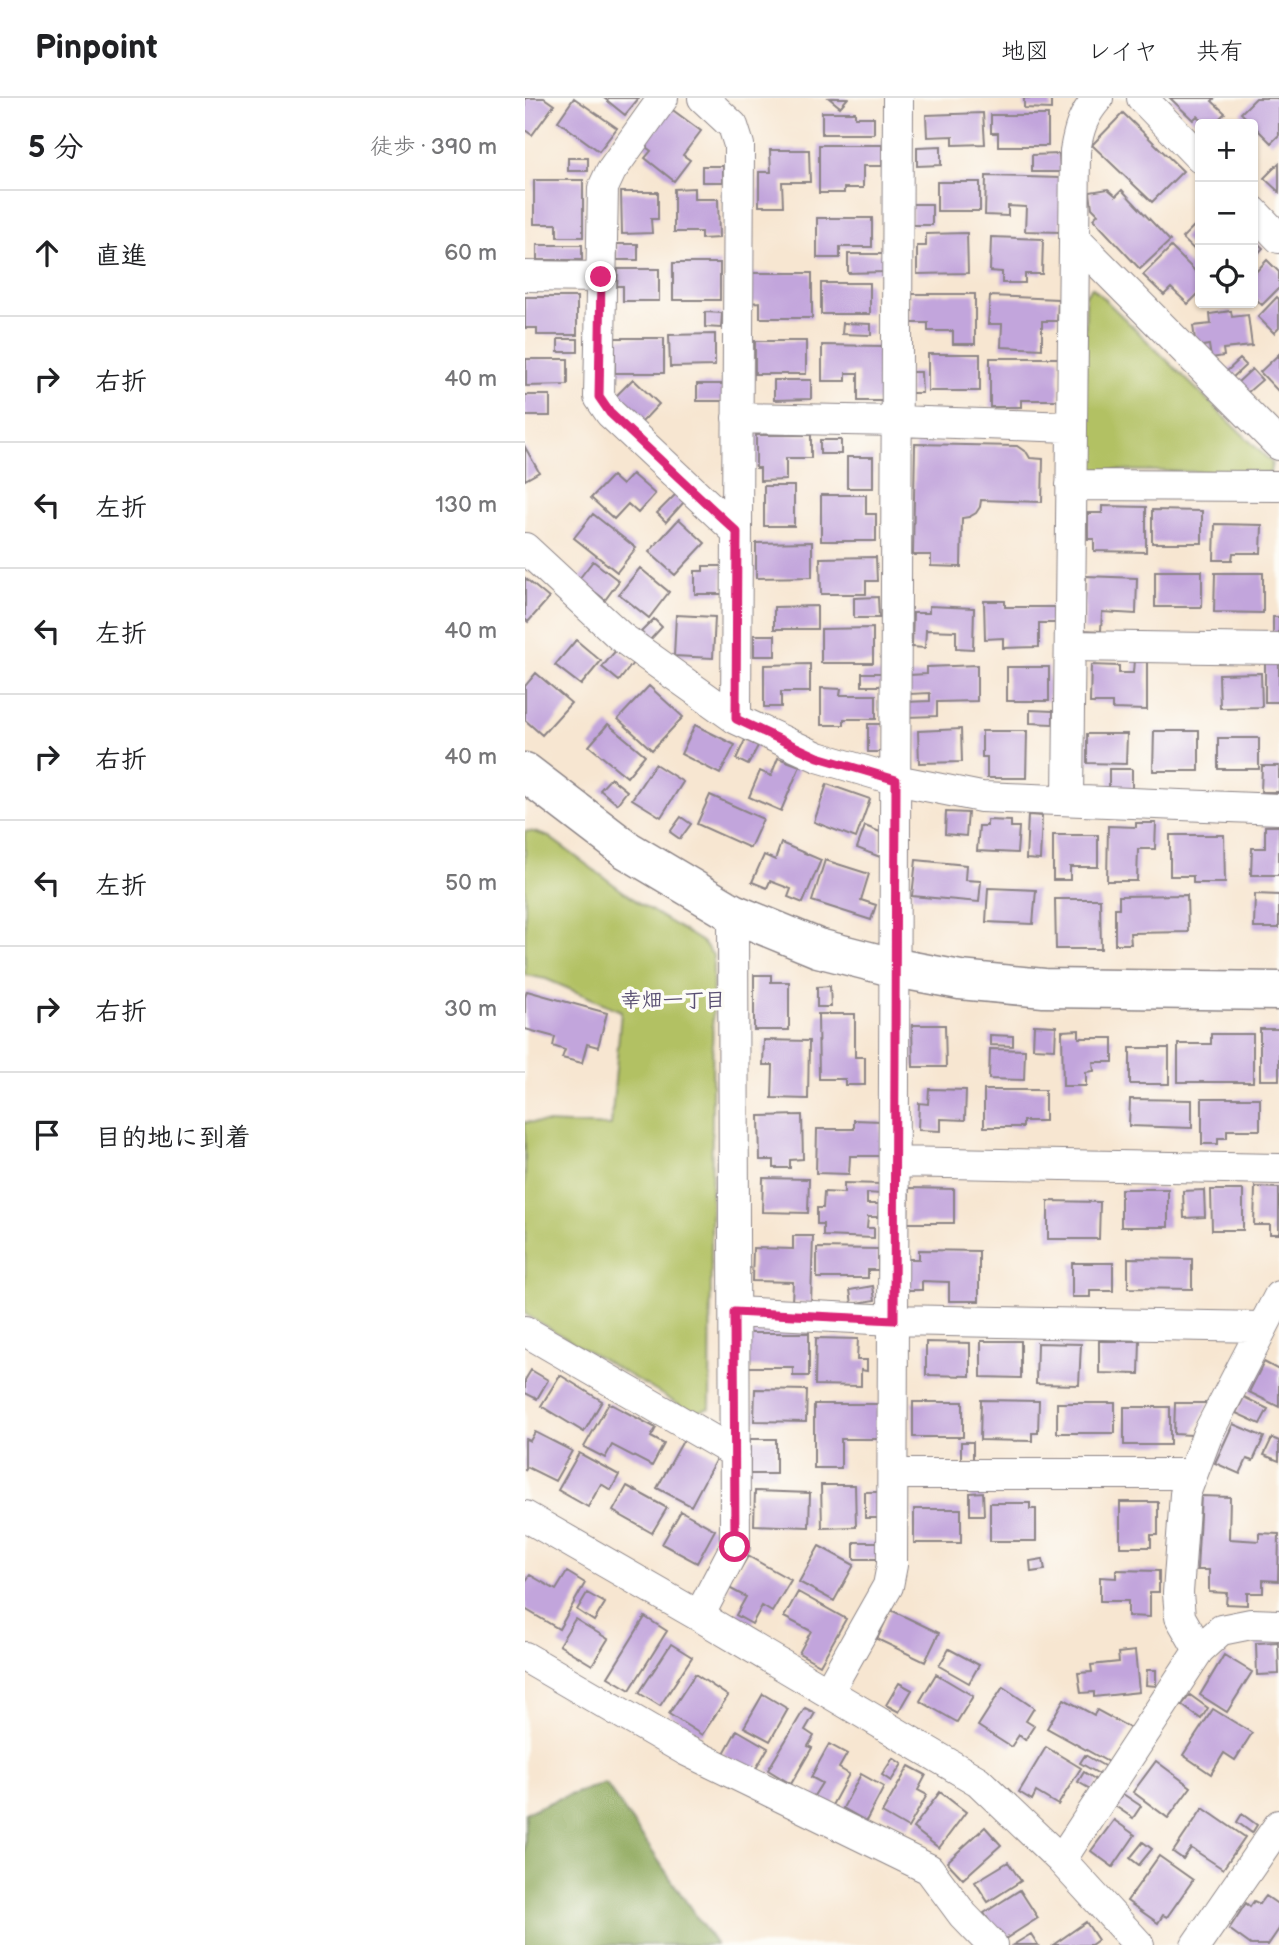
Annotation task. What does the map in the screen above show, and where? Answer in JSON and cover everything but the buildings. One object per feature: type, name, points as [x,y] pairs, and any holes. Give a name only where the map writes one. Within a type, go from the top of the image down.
[{"type":"street","points":[[663,98],[611,171],[603,188],[599,397],[610,413],[737,532]]},
{"type":"street","points":[[703,98],[733,126],[739,145],[736,719]]},
{"type":"street","points":[[828,1692],[888,1586],[892,1565],[898,98]]},
{"type":"street","points":[[1068,800],[1075,150],[1079,127],[1098,98]]},
{"type":"street","points":[[1142,98],[1195,153]]},
{"type":"street","points":[[1258,216],[1279,238]]},
{"type":"street","points":[[1074,238],[1279,445]]},
{"type":"street","points":[[525,276],[601,277]]},
{"type":"street","points":[[737,418],[1071,427]]},
{"type":"street","points":[[1071,485],[1279,486]]},
{"type":"street","points":[[525,548],[621,637],[736,719],[818,757],[896,780],[981,797],[1279,809]]},
{"type":"street","points":[[1070,646],[1279,649]]},
{"type":"street","points":[[529,784],[627,850],[733,913],[818,948],[896,968],[960,980],[1044,988],[1279,991]]},
{"type":"street","points":[[699,1616],[735,1547],[733,913]]},
{"type":"street","points":[[895,1162],[1279,1169]]},
{"type":"street","points":[[1199,1650],[1180,1616],[1178,1593],[1185,1494],[1208,1433],[1279,1296]]},
{"type":"street","points":[[734,1312],[894,1320],[1263,1327]]},
{"type":"street","points":[[525,1331],[735,1454]]},
{"type":"street","points":[[893,1474],[1192,1474]]},
{"type":"street","points":[[525,1516],[978,1781],[1061,1860],[1139,1945]]},
{"type":"street","points":[[1061,1860],[1199,1650],[1221,1630],[1251,1624],[1279,1625]]},
{"type":"street","points":[[525,1657],[685,1750],[929,1869],[963,1915],[992,1945]]},
{"type":"street","points":[[1196,1945],[1279,1825]]},
{"type":"green space","points":[[1092,287],[1272,463],[1270,473],[1094,470],[1083,460],[1086,294]]},
{"type":"green space","points":[[525,831],[549,837],[639,903],[702,942],[713,955],[710,1408],[693,1413],[525,1314],[525,1122],[611,1126],[621,1011],[546,979],[525,975]]},
{"type":"green space","points":[[605,1783],[716,1945],[525,1945],[525,1813]]},
{"type":"district","name":"幸畑一丁目","points":[[673,1000]]},
{"type":"route","points":[[601,277],[599,397],[610,413],[737,532],[736,719],[818,757],[896,780],[894,1320],[734,1312],[735,1547]]}]
